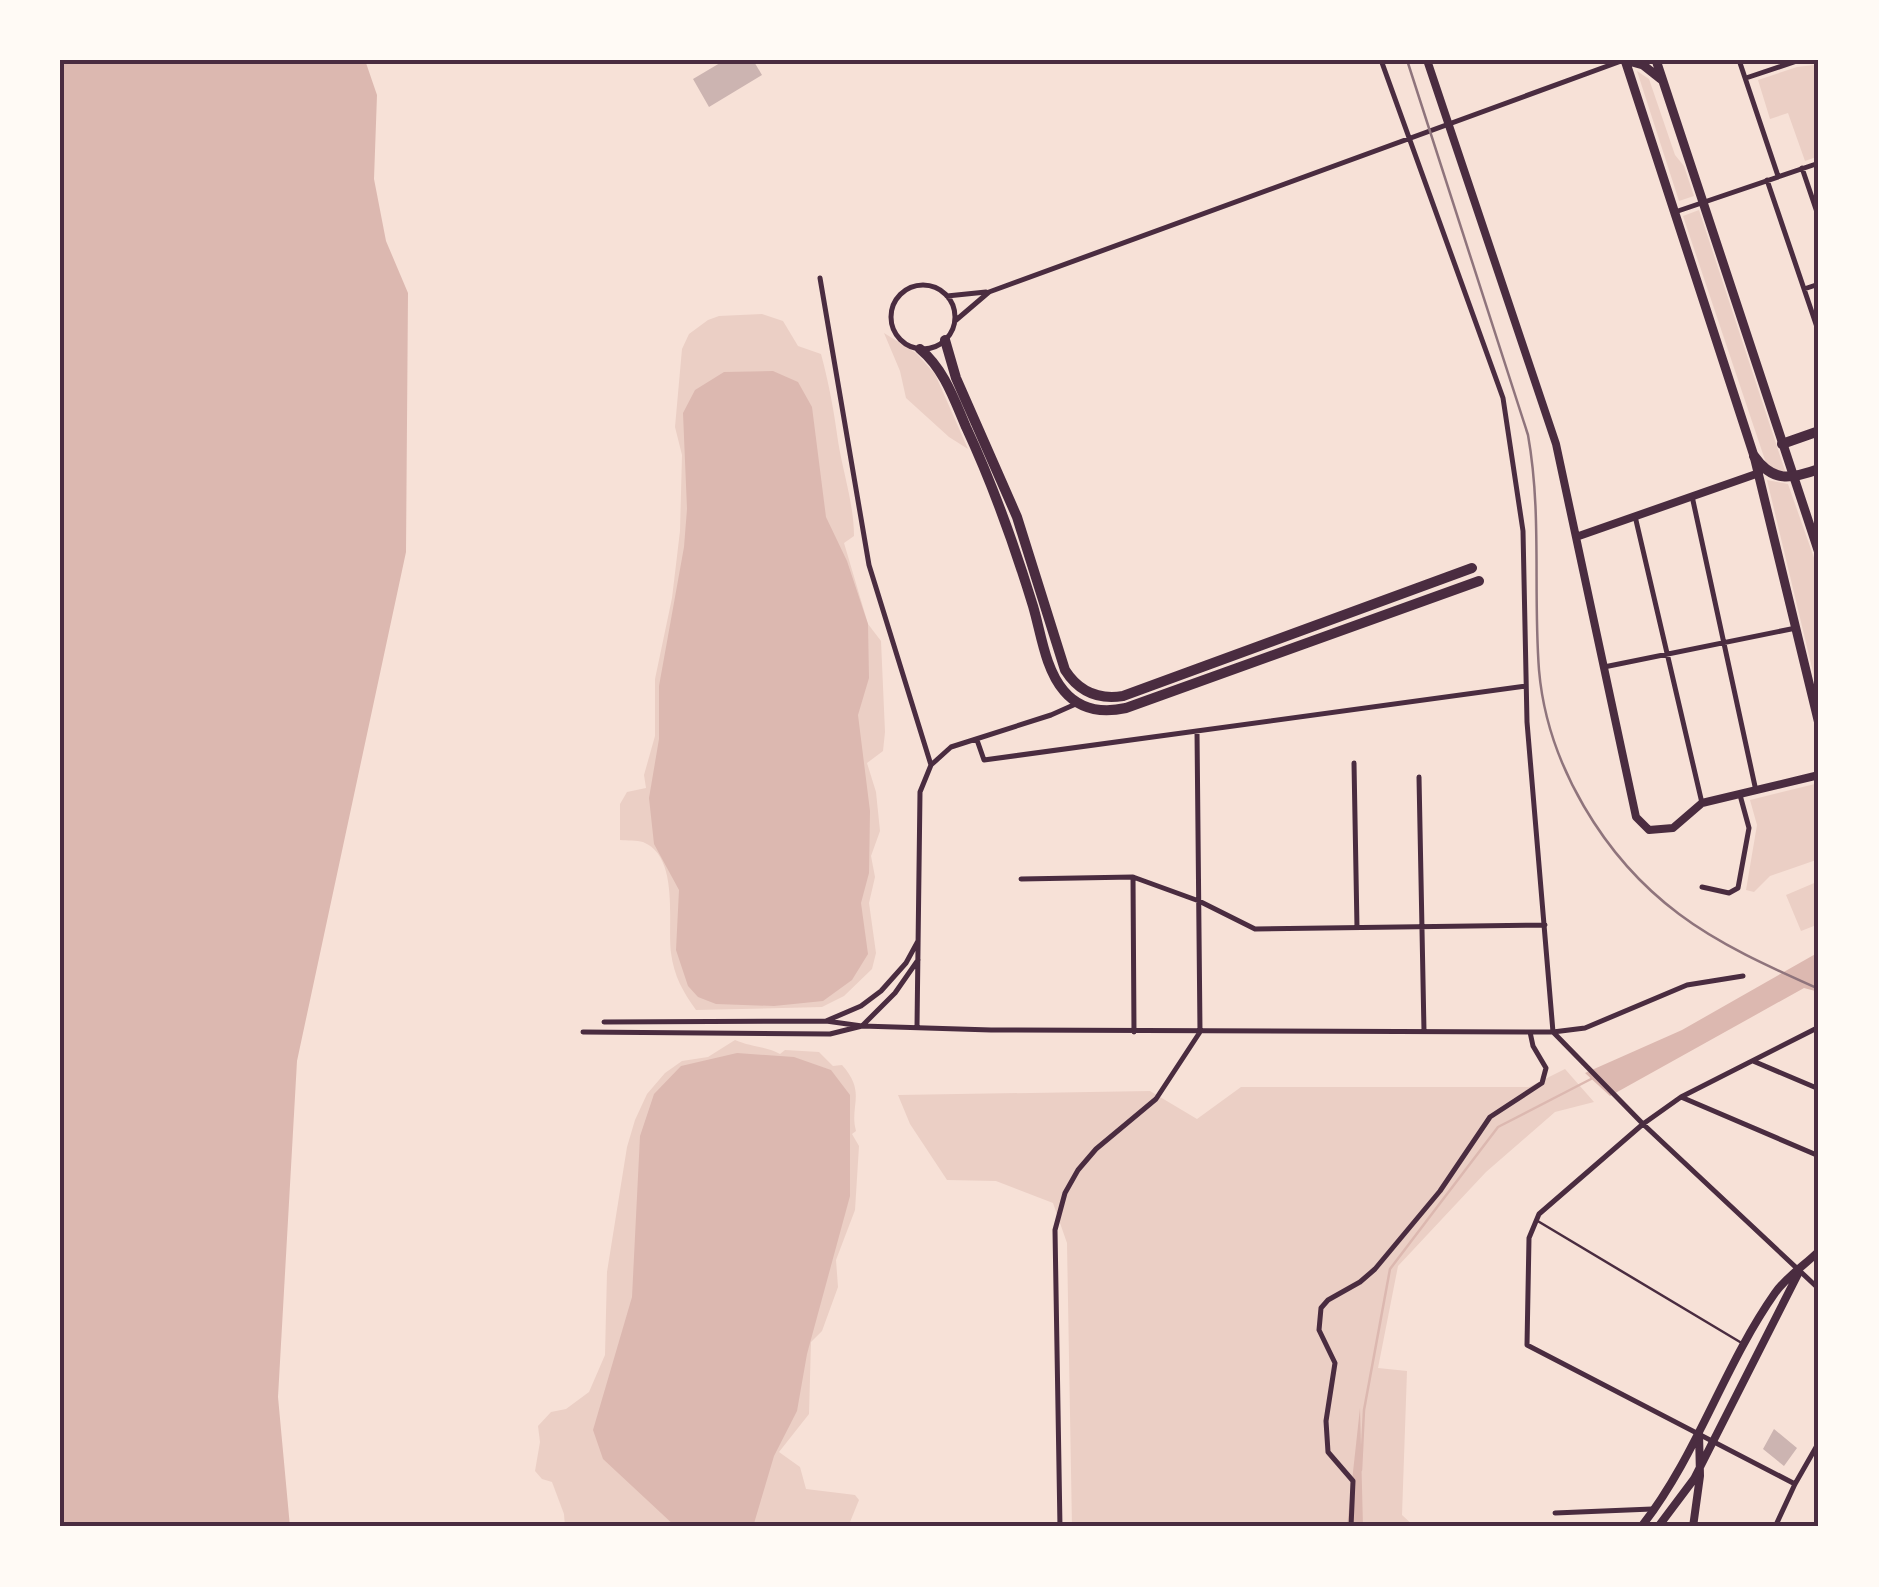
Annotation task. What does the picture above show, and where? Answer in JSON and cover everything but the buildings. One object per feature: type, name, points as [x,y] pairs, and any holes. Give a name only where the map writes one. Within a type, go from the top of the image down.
[{"type":"highway","points":[[945,340],[956,378],[1016,518],[1065,670],[1091,694],[1123,696],[1472,568]]},
{"type":"highway","points":[[920,349],[941,373],[986,471],[1014,544],[1051,669],[1064,692],[1078,703],[1100,710],[1126,708],[1479,581]]},
{"type":"highway","points":[[1782,444],[1819,431]]},
{"type":"highway","points":[[1754,456],[1772,475],[1794,478],[1819,470]]},
{"type":"highway","points":[[1078,703],[1091,694]]},
{"type":"main road","points":[[1625,60],[1649,68],[1664,82]]},
{"type":"main road","points":[[1625,60],[1759,473],[1819,724]]},
{"type":"main road","points":[[1656,60],[1819,553]]},
{"type":"street","points":[[1380,60],[1503,398],[1523,531],[1526,686],[1552,1032],[1632,1114],[1819,1289]]},
{"type":"street","points":[[1427,60],[1556,444],[1634,813],[1649,830],[1673,828],[1702,803],[1819,775]]},
{"type":"street","points":[[947,296],[989,292],[1625,60]]},
{"type":"street","points":[[1739,60],[1778,176]]},
{"type":"street","points":[[1745,78],[1800,60]]},
{"type":"street","points":[[1675,212],[1819,163]]},
{"type":"street","points":[[1802,168],[1819,218]]},
{"type":"street","points":[[1768,180],[1819,333]]},
{"type":"street","points":[[820,278],[870,565],[931,765]]},
{"type":"street","points":[[1804,289],[1819,284]]},
{"type":"street","points":[[954,322],[954,308],[947,296],[922,285],[909,288],[894,301],[890,314],[894,332],[908,346],[934,347],[945,340],[954,322],[989,292]]},
{"type":"street","points":[[1576,538],[1759,473]]},
{"type":"street","points":[[1692,496],[1756,791]]},
{"type":"street","points":[[1635,516],[1702,803]]},
{"type":"street","points":[[1604,667],[1796,628]]},
{"type":"street","points":[[977,740],[984,760],[1526,686]]},
{"type":"street","points":[[917,1027],[920,792],[931,765],[951,747],[1078,703]]},
{"type":"street","points":[[1060,1527],[1054,1230],[1071,1181],[1086,1159],[1156,1099],[1200,1032],[1197,732]]},
{"type":"street","points":[[1354,763],[1357,928]]},
{"type":"street","points":[[1419,776],[1424,1032]]},
{"type":"street","points":[[1702,887],[1729,893],[1738,888],[1749,828],[1740,795]]},
{"type":"street","points":[[1021,879],[1133,877],[1255,929],[1545,925]]},
{"type":"street","points":[[1133,877],[1134,1032]]},
{"type":"street","points":[[826,1022],[850,1012],[881,991],[906,963],[919,938]]},
{"type":"street","points":[[584,1032],[830,1034],[862,1026],[895,994],[919,959]]},
{"type":"street","points":[[604,1022],[826,1022],[1134,1032],[1552,1032],[1585,1028],[1686,984],[1743,976]]},
{"type":"street","points":[[1794,1484],[1527,1344],[1529,1238],[1535,1220],[1643,1124],[1681,1097],[1819,1027]]},
{"type":"street","points":[[1352,1527],[1352,1481],[1328,1452],[1326,1421],[1335,1363],[1320,1330],[1319,1313],[1328,1300],[1375,1269],[1440,1191],[1490,1117],[1542,1083],[1545,1063],[1530,1032]]},
{"type":"street","points":[[1752,1060],[1819,1089]]},
{"type":"street","points":[[1681,1097],[1819,1156]]},
{"type":"street","points":[[1641,1527],[1655,1509],[1775,1293],[1819,1251]]},
{"type":"street","points":[[1658,1527],[1686,1492],[1800,1271]]},
{"type":"street","points":[[1693,1527],[1700,1466],[1698,1433]]},
{"type":"street","points":[[1775,1527],[1819,1442]]},
{"type":"street","points":[[1555,1513],[1655,1509]]},
{"type":"lane","points":[[1535,1220],[1744,1344]]},
{"type":"shaded area","points":[[60,60],[365,60],[377,95],[374,179],[386,241],[408,293],[406,552],[297,1061],[278,1397],[290,1527],[60,1527]]},
{"type":"shaded area","points":[[1814,65],[1819,78],[1819,156],[1805,161],[1788,113],[1770,119],[1758,80]]},
{"type":"shaded area","points":[[1637,71],[1649,79],[1675,155],[1684,166],[1694,196],[1679,201]]},
{"type":"shaded area","points":[[1699,210],[1786,474],[1767,466],[1683,216]]},
{"type":"shaded area","points":[[762,314],[783,321],[798,346],[821,354],[852,512],[854,536],[844,543],[868,624],[881,641],[883,751],[867,763],[876,792],[880,831],[871,856],[875,877],[869,903],[876,953],[872,969],[844,996],[822,1007],[696,1010],[672,961],[669,892],[662,861],[643,842],[620,840],[620,804],[627,792],[646,788],[644,775],[655,736],[655,679],[672,598],[680,531],[682,455],[675,427],[682,349],[689,334],[708,320]]},
{"type":"shaded area","points":[[884,333],[916,353],[935,374],[968,449],[906,398]]},
{"type":"shaded area","points":[[773,371],[798,382],[812,407],[826,517],[847,561],[868,624],[869,678],[858,715],[870,811],[869,873],[861,903],[868,954],[852,980],[823,1001],[774,1006],[716,1004],[698,997],[688,986],[676,950],[679,890],[654,844],[649,798],[659,739],[659,686],[684,547],[687,509],[683,413],[695,390],[724,372]]},
{"type":"shaded area","points":[[1767,480],[1788,484],[1819,572],[1819,697]]},
{"type":"shaded area","points":[[1819,783],[1819,859],[1770,876],[1754,892],[1746,890],[1757,825],[1750,800]]},
{"type":"shaded area","points":[[1819,881],[1819,924],[1801,931],[1786,895]]},
{"type":"shaded area","points":[[1819,952],[1819,992],[1804,988],[1610,1096],[1585,1073],[1682,1030]]},
{"type":"shaded area","points":[[735,1040],[780,1054],[785,1050],[819,1052],[833,1066],[842,1065],[854,1083],[856,1131],[852,1134],[859,1146],[855,1210],[836,1260],[838,1287],[822,1331],[811,1342],[809,1414],[779,1452],[800,1467],[806,1489],[855,1495],[859,1500],[848,1527],[565,1527],[552,1482],[535,1471],[540,1442],[538,1426],[551,1412],[566,1409],[589,1392],[605,1355],[607,1272],[635,1120],[647,1094],[665,1073],[682,1061],[708,1057]]},
{"type":"shaded area","points":[[737,1053],[794,1057],[831,1070],[850,1095],[850,1196],[807,1354],[797,1411],[774,1456],[753,1527],[676,1527],[603,1459],[593,1430],[632,1297],[640,1136],[654,1094],[681,1066]]},
{"type":"shaded area","points":[[1565,1069],[1594,1102],[1555,1112],[1486,1172],[1398,1266],[1378,1368],[1407,1371],[1402,1515],[1415,1527],[1072,1527],[1067,1243],[1053,1203],[996,1181],[947,1180],[910,1124],[898,1095],[1150,1091],[1197,1119],[1241,1087],[1529,1087]]},
{"type":"shaded area","points":[[1360,1408],[1363,1527],[1347,1527]]},
{"type":"waterway","points":[[1361,1470],[1364,1410],[1390,1269],[1498,1127],[1591,1079]]},
{"type":"railway","points":[[1407,60],[1528,435],[1535,494],[1539,670],[1544,705],[1567,774],[1604,837],[1652,891],[1712,936],[1819,989]]}]
